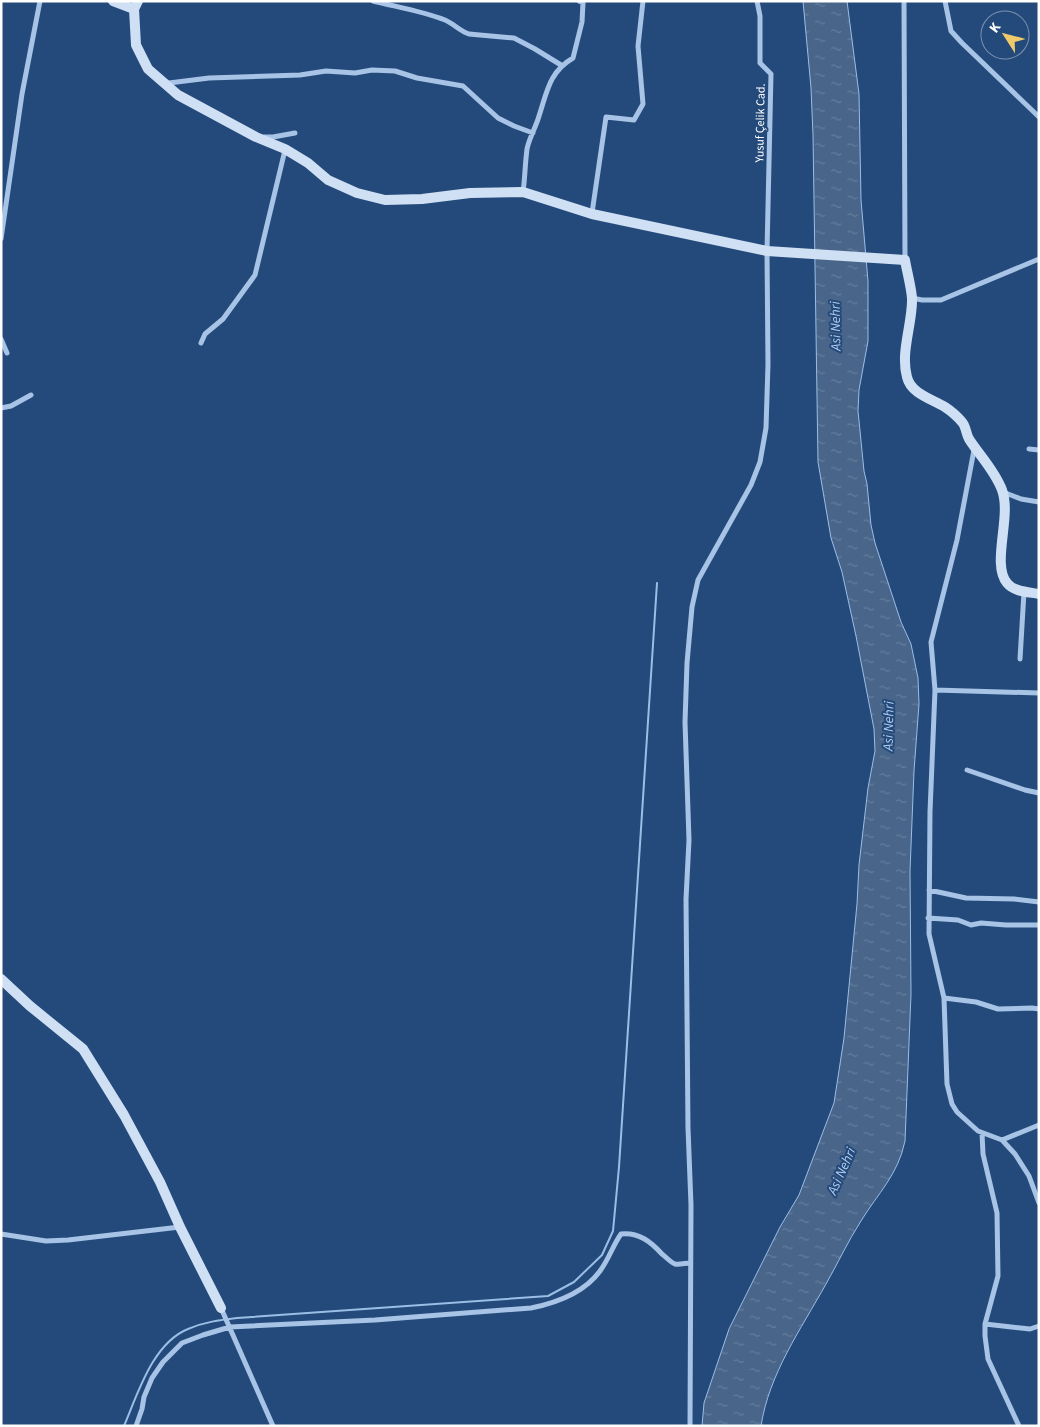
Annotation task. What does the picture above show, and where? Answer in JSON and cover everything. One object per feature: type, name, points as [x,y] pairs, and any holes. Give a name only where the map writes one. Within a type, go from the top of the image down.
[{"type":"street","points":[[1,239],[22,94],[40,1]]},
{"type":"street","points":[[113,1],[136,5],[136,45],[148,69],[178,95],[256,137],[285,149],[308,163],[328,180],[357,193],[385,200],[422,199],[470,193],[523,192],[592,214],[771,252],[902,260]]},
{"type":"street","points":[[373,1],[432,15],[449,21],[463,32],[469,34],[514,38],[561,65]]},
{"type":"street","points":[[523,192],[528,147],[545,96],[554,75],[561,65],[573,58],[582,22],[583,3],[579,1]]},
{"type":"street","points":[[592,214],[606,117],[634,120],[643,104],[638,46],[643,1]]},
{"type":"street","name":"Yusuf Çelik Cad.","points":[[690,1426],[691,1205],[688,1128],[686,899],[689,840],[686,722],[689,630],[694,592],[698,580],[746,496],[762,453],[766,428],[771,252],[771,74],[760,63],[760,16],[757,1]]},
{"type":"street","points":[[904,1],[902,260],[912,298],[907,334],[907,379],[917,392],[944,407],[964,423],[967,436],[1003,492],[1006,511],[1001,573],[1008,584],[1024,592],[1039,594]]},
{"type":"street","points":[[945,1],[951,31],[1039,117]]},
{"type":"street","points":[[166,85],[209,78],[300,75],[326,71],[356,73],[372,70],[395,71],[417,78],[463,86],[498,118],[533,133]]},
{"type":"street","points":[[256,137],[295,134]]},
{"type":"street","points":[[201,342],[205,334],[223,319],[255,275],[285,149]]},
{"type":"street","points":[[912,298],[941,300],[1039,259]]},
{"type":"street","points":[[1,339],[7,354]]},
{"type":"street","points":[[1,408],[11,406],[31,395]]},
{"type":"street","points":[[975,448],[957,540],[931,642],[935,690],[930,812],[929,934],[944,998],[947,1084],[952,1104],[957,1112],[982,1133],[1002,1140],[1015,1154],[1029,1176],[1039,1203]]},
{"type":"street","points":[[1029,448],[1039,450]]},
{"type":"street","points":[[1003,492],[1021,499],[1039,502]]},
{"type":"street","points":[[1020,659],[1024,592]]},
{"type":"street","points":[[935,690],[1039,693]]},
{"type":"street","points":[[967,770],[1039,793]]},
{"type":"street","points":[[929,890],[966,898],[1014,899],[1039,902]]},
{"type":"street","points":[[928,918],[958,920],[972,925],[981,923],[1039,925]]},
{"type":"street","points":[[1,979],[30,1006],[83,1049],[124,1115],[160,1182],[180,1227],[221,1308],[273,1426]]},
{"type":"street","points":[[944,998],[976,1002],[998,1009],[1039,1009]]},
{"type":"street","points":[[1002,1140],[1039,1125]]},
{"type":"street","points":[[982,1133],[983,1154],[997,1213],[998,1276],[985,1324],[984,1336],[988,1358],[1019,1426]]},
{"type":"street","points":[[1,1234],[46,1241],[180,1227]]},
{"type":"street","points":[[136,1426],[152,1378],[163,1362],[182,1343],[230,1327],[375,1320],[530,1308],[551,1304],[570,1296],[600,1272],[622,1234],[631,1233],[640,1236],[654,1245],[675,1264],[690,1263]]},
{"type":"street","points":[[985,1324],[1030,1330],[1039,1326]]},
{"type":"water","name":"Asi Nehri","points":[[803,1],[847,1],[859,94],[861,200],[868,281],[868,341],[859,390],[858,411],[864,471],[875,543],[901,622],[911,644],[918,678],[919,704],[910,871],[911,994],[905,1141],[898,1164],[856,1229],[787,1352],[771,1388],[761,1426],[702,1426],[704,1403],[729,1329],[780,1227],[799,1195],[834,1103],[844,1038],[859,865],[868,788],[875,751],[874,729],[856,636],[842,572],[831,538],[818,462],[813,135],[811,88]]},
{"type":"waterway","points":[[124,1426],[141,1384],[156,1357],[165,1345],[188,1329],[212,1322],[237,1318],[548,1296],[574,1282],[602,1255],[613,1231],[619,1167],[657,583]]}]
